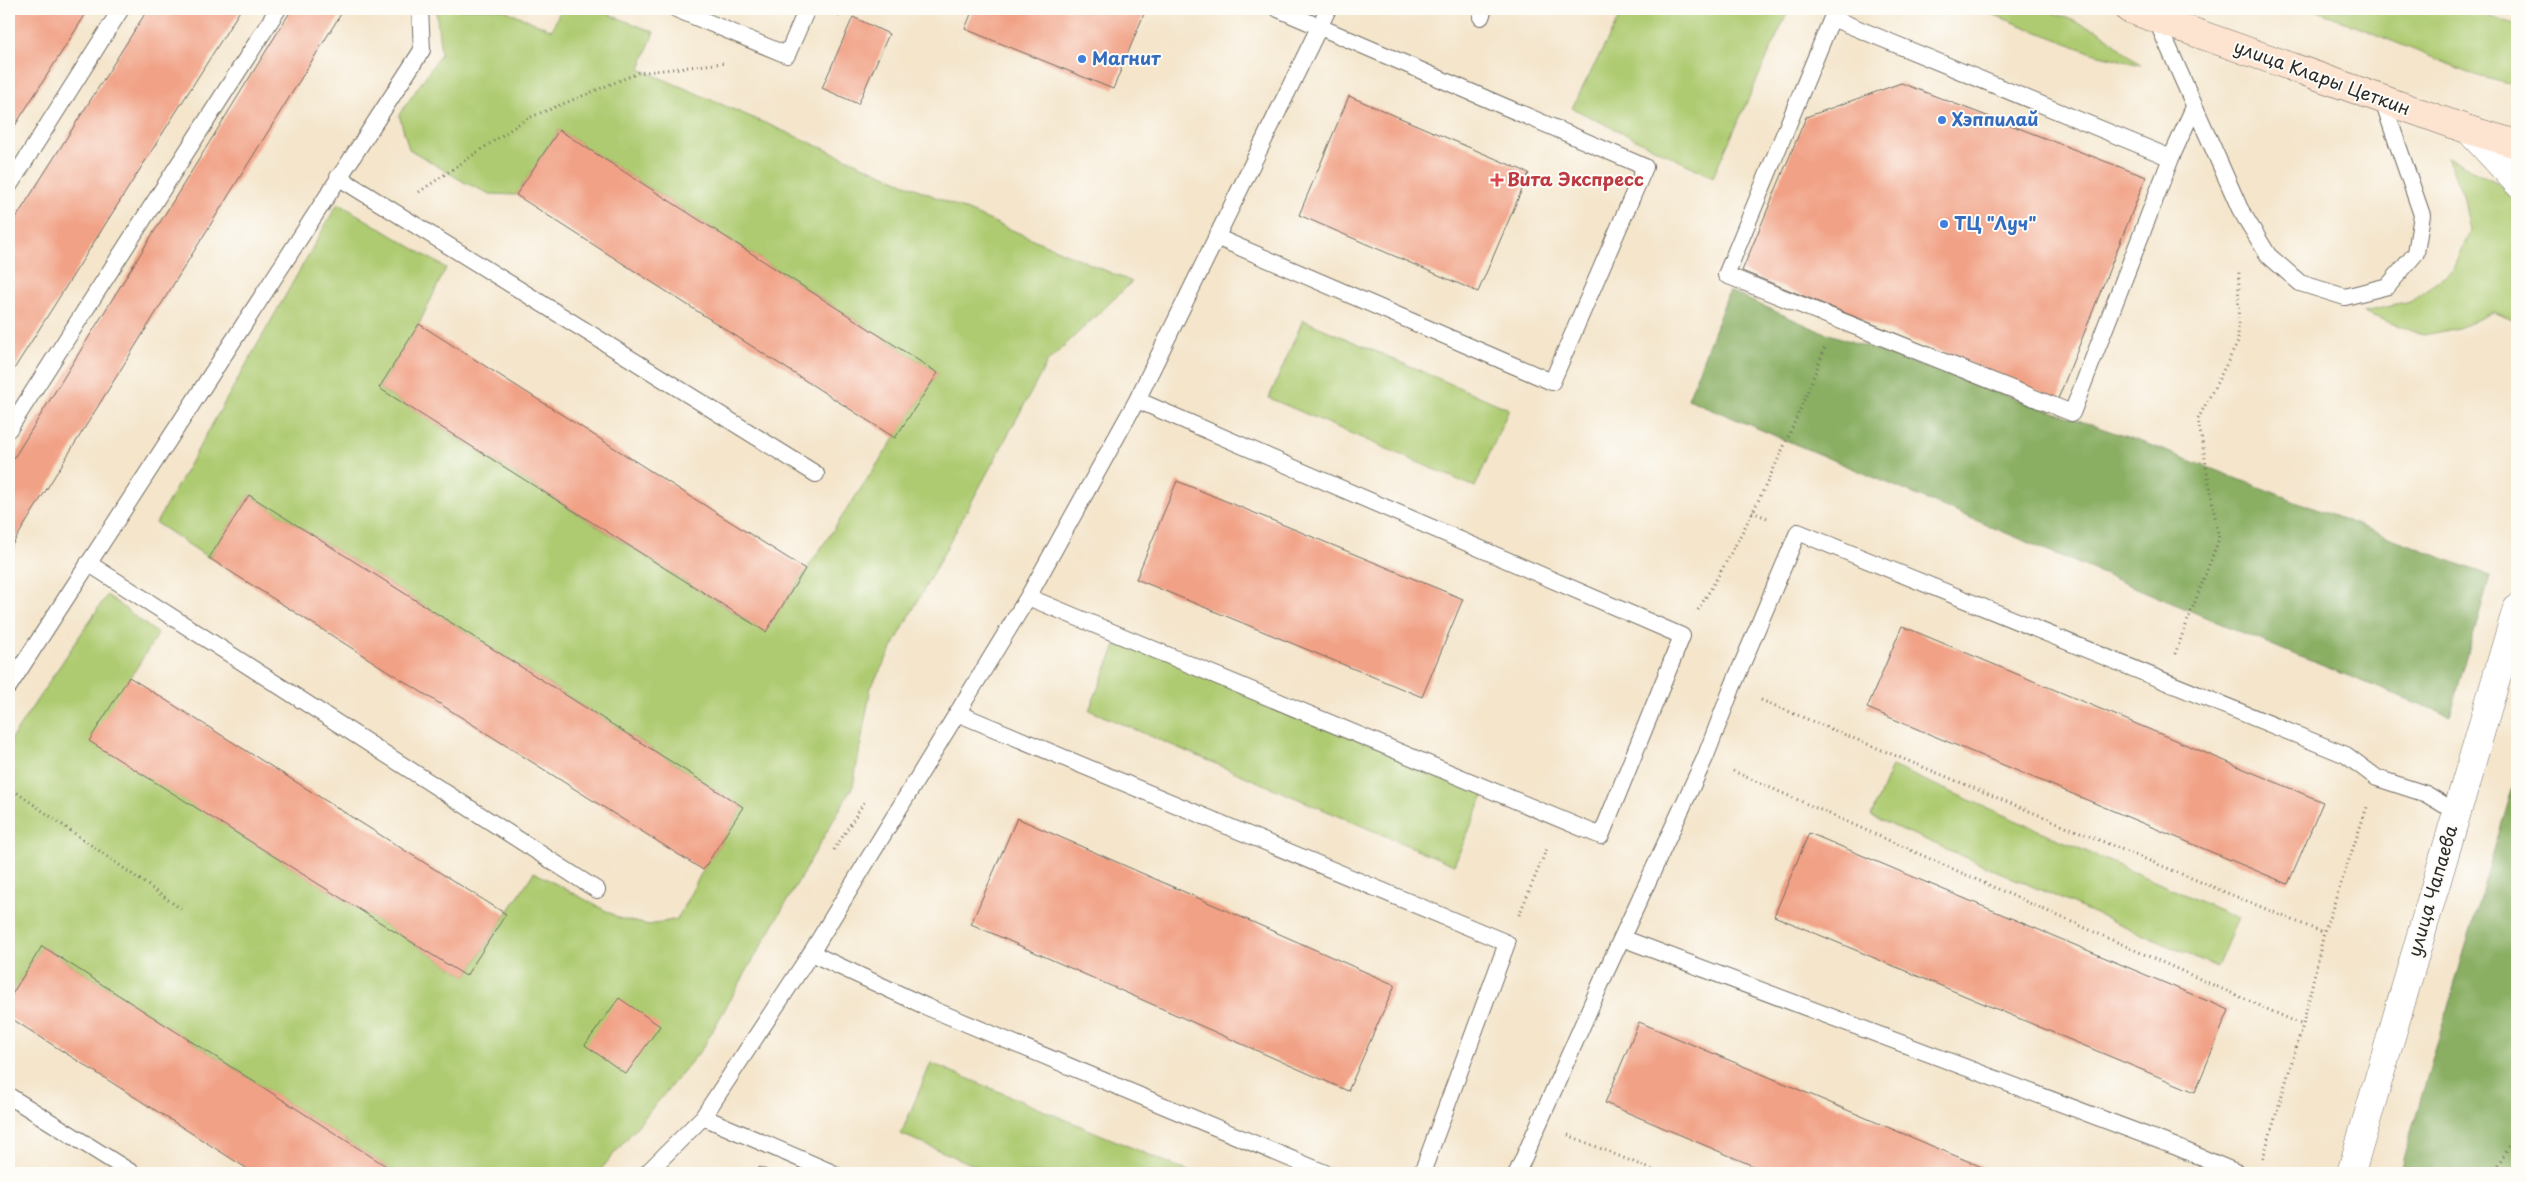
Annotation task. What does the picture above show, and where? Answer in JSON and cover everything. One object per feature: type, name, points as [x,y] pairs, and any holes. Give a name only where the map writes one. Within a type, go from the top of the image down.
[{"type":"main road","name":"улица Клары Цеткин","points":[[2129,9],[2382,100],[2469,130],[2517,144]]},
{"type":"street","points":[[2469,130],[2517,182]]},
{"type":"street","name":"улица Чапаева","points":[[2351,1173],[2517,608]]},
{"type":"lane","points":[[9,186],[121,9]]},
{"type":"lane","points":[[9,429],[278,9]]},
{"type":"lane","points":[[9,686],[422,50],[420,9]]},
{"type":"lane","points":[[676,9],[787,55],[807,9]]},
{"type":"lane","points":[[1216,237],[1552,382],[1645,167],[1278,9]]},
{"type":"lane","points":[[647,1173],[703,1117],[811,953],[1028,598],[1137,400],[1328,9]]},
{"type":"lane","points":[[2171,158],[1834,13],[1726,275],[2072,413],[2171,158],[2194,107]]},
{"type":"lane","points":[[2156,19],[2240,209],[2268,255],[2300,283],[2345,298],[2388,286],[2416,253],[2422,215],[2382,100]]},
{"type":"lane","points":[[338,177],[816,474]]},
{"type":"lane","points":[[1028,598],[1601,836],[1682,636],[1137,400]]},
{"type":"lane","points":[[1517,1173],[1705,758],[1732,688],[1798,532],[2346,755],[2377,778],[2426,794],[2456,812]]},
{"type":"lane","points":[[88,563],[597,890]]},
{"type":"lane","points":[[958,712],[1508,943],[1422,1173]]},
{"type":"lane","points":[[1622,938],[2164,1142],[2238,1173]]},
{"type":"lane","points":[[811,953],[927,1007],[1325,1173]]},
{"type":"lane","points":[[9,1096],[132,1173]]},
{"type":"lane","points":[[703,1117],[832,1173]]},
{"type":"path","points":[[832,20],[847,9]]},
{"type":"path","points":[[391,210],[526,119],[638,73],[731,62]]},
{"type":"path","points":[[2164,681],[2219,539],[2198,419],[2238,342],[2239,266]]},
{"type":"path","points":[[1682,636],[1730,557],[1796,422],[1837,319]]},
{"type":"path","points":[[1732,688],[2324,933]]},
{"type":"path","points":[[1705,758],[2303,1025]]},
{"type":"path","points":[[2262,1164],[2303,1025],[2324,933],[2377,778]]},
{"type":"path","points":[[9,787],[184,911]]},
{"type":"path","points":[[1508,943],[1560,818]]},
{"type":"path","points":[[1540,1123],[1660,1173]]},
{"type":"path","points":[[2492,1173],[2517,1136]]},
{"type":"green space","points":[[436,9],[502,9],[552,30],[561,9],[595,9],[654,32],[640,69],[1132,282],[1048,361],[871,687],[853,786],[702,1049],[598,1173],[397,1173],[42,946],[9,999],[9,742],[107,595],[158,634],[90,741],[466,976],[534,872],[621,919],[649,925],[677,919],[703,870],[743,807],[249,495],[209,558],[156,523],[338,203],[446,268],[419,324],[379,388],[765,632],[938,373],[559,130],[516,195],[490,194],[464,182],[409,149],[399,115],[441,54]]},
{"type":"green space","points":[[1616,9],[1789,9],[1713,177],[1572,108],[1618,20]]},
{"type":"green space","points":[[1979,9],[2044,9],[2100,31],[2141,65],[2095,54]]},
{"type":"green space","points":[[2313,9],[2471,9],[2517,25],[2517,86],[2478,76]]},
{"type":"green space","points":[[2447,157],[2498,183],[2517,205],[2517,322],[2494,312],[2459,328],[2423,335],[2363,312],[2410,302],[2452,271],[2470,231],[2463,195]]},
{"type":"green space","points":[[1729,291],[1815,329],[2150,445],[2490,576],[2450,716],[2293,654],[1688,399]]},
{"type":"green space","points":[[1303,320],[1509,409],[1475,487],[1269,398]]},
{"type":"green space","points":[[1120,636],[1487,788],[1454,865],[1089,710]]},
{"type":"green space","points":[[1892,766],[2238,918],[2217,967],[1871,816]]},
{"type":"green space","points":[[2517,781],[2517,1173],[2399,1173],[2514,782]]},
{"type":"green space","points":[[931,1063],[1192,1173],[992,1173],[901,1134]]},
{"type":"building","points":[[9,9],[89,9],[9,135]]},
{"type":"building","points":[[148,9],[241,9],[9,377],[9,229]]},
{"type":"building","points":[[292,9],[344,9],[9,550],[9,466]]},
{"type":"building","name":"Магнит","points":[[973,9],[1146,9],[1113,89],[965,29]]},
{"type":"building","points":[[853,17],[889,34],[858,104],[822,88]]},
{"type":"building","name":"ТЦ \"Луч\"","points":[[1901,83],[2146,177],[2058,399],[1742,271],[1806,117]]},
{"type":"building","points":[[1349,96],[1529,173],[1478,292],[1299,215]]},
{"type":"building","points":[[559,130],[938,373],[895,438],[516,195]]},
{"type":"building","points":[[419,324],[805,569],[766,632],[379,388]]},
{"type":"building","points":[[1177,481],[1463,599],[1422,697],[1136,579]]},
{"type":"building","points":[[249,495],[743,807],[703,870],[209,558]]},
{"type":"building","points":[[1902,626],[2323,802],[2288,884],[1867,708]]},
{"type":"building","points":[[129,677],[506,914],[466,976],[89,741]]},
{"type":"building","points":[[1017,818],[1395,985],[1348,1091],[971,924]]},
{"type":"building","points":[[1809,833],[2229,1010],[2195,1092],[1774,916]]},
{"type":"building","points":[[42,946],[397,1173],[254,1173],[34,1033],[9,1017],[9,999]]},
{"type":"building","points":[[619,998],[660,1026],[626,1074],[585,1045]]},
{"type":"building","points":[[1639,1022],[1996,1173],[1770,1173],[1605,1103]]},
{"type":"building","points":[[759,1167],[775,1173],[757,1173]]},
{"type":"place","name":"Магнит","points":[[1082,59]]},
{"type":"place","name":"Хэппилай","points":[[1942,120]]},
{"type":"place","name":"Вита Экспресс","points":[[1497,180]]},
{"type":"place","name":"ТЦ \"Луч\"","points":[[1944,224]]}]
